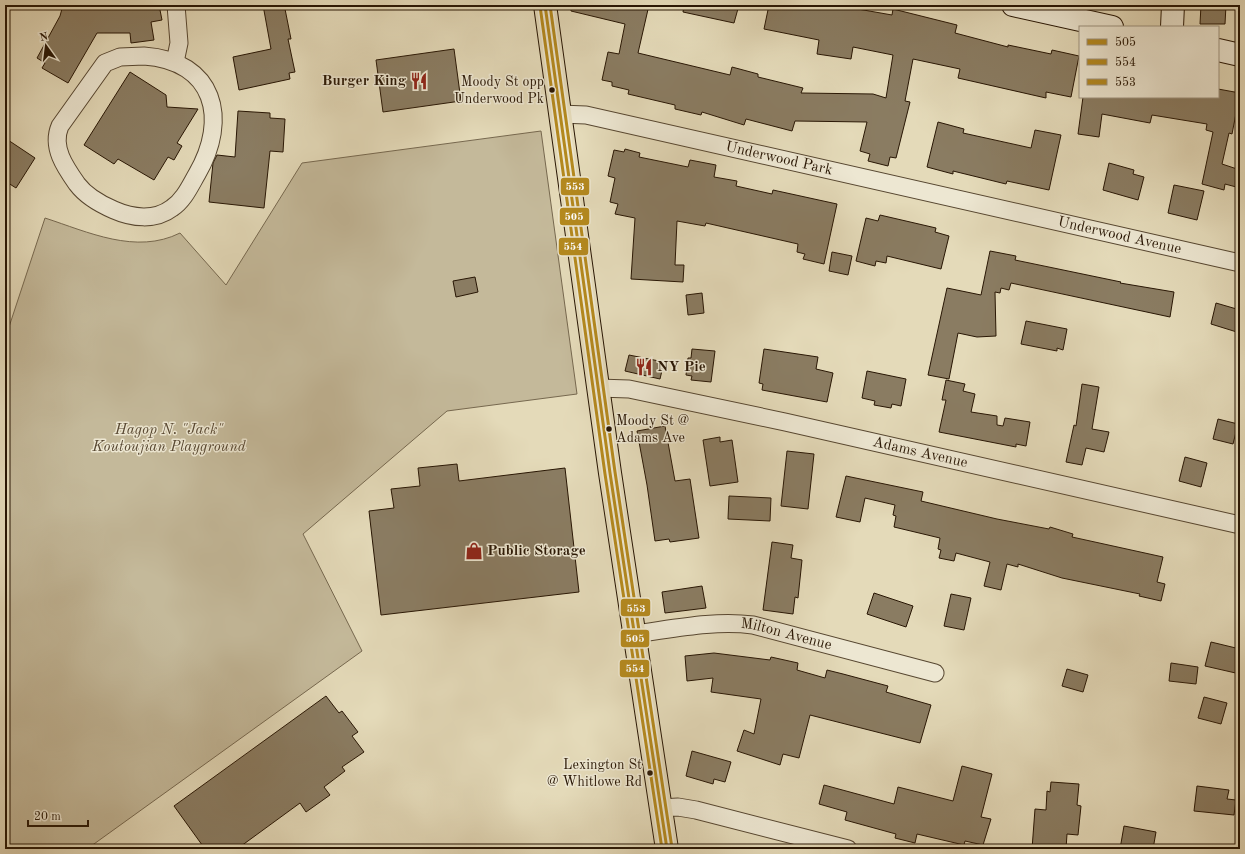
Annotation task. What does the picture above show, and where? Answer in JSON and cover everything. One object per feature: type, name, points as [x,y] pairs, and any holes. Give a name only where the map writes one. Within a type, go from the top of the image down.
[{"type":"main road","points":[[545,5],[610,473],[667,849]]},
{"type":"street","points":[[175,62],[179,43],[176,5]]},
{"type":"street","points":[[1013,5],[1108,26]]},
{"type":"street","points":[[1172,26],[1173,5]]},
{"type":"street","points":[[1219,50],[1240,55]]},
{"type":"street","points":[[125,56],[144,56],[158,57],[175,62],[200,79],[210,96],[214,118],[212,137],[208,151],[186,194],[172,208],[158,215],[142,217],[117,212],[95,200],[78,185],[60,157],[57,144],[58,132],[102,66],[110,60],[125,56]]},
{"type":"street","name":"Underwood Park","points":[[560,114],[586,115],[998,209]]},
{"type":"street","name":"Underwood Avenue","points":[[998,209],[1240,263]]},
{"type":"street","name":"Adams Avenue","points":[[598,388],[629,389],[785,422],[1240,525]]},
{"type":"street","name":"Milton Avenue","points":[[634,634],[712,624],[740,623],[753,625],[935,673]]},
{"type":"street","points":[[660,808],[687,808],[848,849]]},
{"type":"green space","name":"Hagop N. \"Jack\" Koutoujian Playground","points":[[541,131],[577,394],[447,411],[303,534],[362,651],[87,849],[5,849],[5,339],[45,218],[95,235],[129,242],[146,242],[163,239],[180,233],[226,285],[302,163]]},
{"type":"building","points":[[63,5],[159,5],[162,20],[151,22],[154,40],[131,43],[130,33],[97,33],[68,83],[42,68],[45,63],[37,58],[60,16]]},
{"type":"building","points":[[263,5],[281,5],[281,9],[285,9],[291,39],[288,39],[295,72],[289,73],[290,79],[239,90],[233,57],[271,49]]},
{"type":"building","points":[[571,5],[649,5],[638,53],[730,75],[732,67],[758,74],[758,77],[803,88],[801,93],[873,94],[886,98],[893,55],[853,47],[851,59],[817,54],[819,40],[764,29],[769,5],[835,5],[892,15],[893,9],[957,25],[955,33],[1008,47],[1008,45],[1051,54],[1052,50],[1079,56],[1071,97],[1046,92],[1046,98],[958,78],[960,69],[913,59],[905,101],[910,102],[896,158],[890,157],[888,166],[868,161],[870,154],[860,151],[867,122],[795,121],[792,131],[746,119],[744,125],[702,112],[701,115],[675,109],[675,105],[628,94],[629,90],[612,86],[612,82],[602,80],[608,52],[619,54],[625,24],[571,11]]},
{"type":"building","points":[[684,5],[739,5],[734,23],[683,12]]},
{"type":"building","points":[[1201,5],[1226,5],[1225,24],[1200,24]]},
{"type":"building","name":"Burger King","points":[[454,49],[461,101],[383,112],[376,60]]},
{"type":"building","points":[[130,72],[166,95],[167,107],[198,109],[177,143],[182,146],[174,160],[168,157],[154,180],[118,159],[114,164],[84,145]]},
{"type":"building","points":[[1219,89],[1240,93],[1232,134],[1229,133],[1222,164],[1240,170],[1240,188],[1225,184],[1224,190],[1202,184],[1213,132],[1206,130],[1207,124],[1152,115],[1150,123],[1102,114],[1099,137],[1078,134],[1083,98],[1219,98]]},
{"type":"building","points":[[238,111],[270,113],[270,118],[285,119],[283,152],[270,151],[264,208],[209,202],[213,163],[217,155],[235,157]]},
{"type":"building","points":[[938,122],[964,129],[963,133],[1031,148],[1035,130],[1061,135],[1049,190],[1007,181],[1006,184],[953,171],[953,174],[927,167]]},
{"type":"building","points":[[5,138],[35,158],[16,188],[5,181]]},
{"type":"building","points":[[625,149],[640,153],[639,157],[688,167],[690,160],[716,165],[714,177],[737,181],[736,186],[772,194],[773,190],[837,204],[824,264],[803,259],[805,254],[797,252],[798,244],[706,223],[705,226],[677,221],[675,265],[684,265],[683,282],[631,279],[635,218],[615,214],[618,204],[610,202],[615,178],[608,176],[614,150],[624,152]]},
{"type":"building","points":[[1109,163],[1134,170],[1133,174],[1144,177],[1138,200],[1103,190]]},
{"type":"building","points":[[1174,185],[1204,191],[1197,220],[1168,213]]},
{"type":"building","points":[[880,215],[936,228],[935,232],[949,236],[941,269],[887,256],[886,263],[876,261],[875,266],[856,261],[866,218],[878,221]]},
{"type":"building","points":[[990,251],[1016,256],[1015,260],[1121,282],[1120,283],[1174,292],[1170,317],[1011,283],[1009,290],[1001,288],[1000,293],[995,292],[996,336],[977,337],[958,333],[949,379],[928,375],[947,288],[981,295]]},
{"type":"building","points":[[832,252],[852,256],[848,275],[829,271]]},
{"type":"building","points":[[475,277],[478,292],[456,297],[453,281]]},
{"type":"building","points":[[702,293],[704,313],[688,315],[686,295]]},
{"type":"building","points":[[1216,303],[1240,310],[1240,333],[1211,324]]},
{"type":"building","points":[[1026,321],[1067,329],[1063,350],[1057,348],[1057,351],[1021,344]]},
{"type":"building","points":[[692,349],[715,351],[711,382],[691,380],[692,376],[686,375],[688,358],[691,358]]},
{"type":"building","points":[[764,349],[818,357],[816,369],[833,373],[827,402],[762,390],[763,384],[759,383]]},
{"type":"building","name":"NY Pie","points":[[629,355],[664,362],[660,379],[625,371]]},
{"type":"building","points":[[867,371],[906,379],[901,406],[892,404],[891,408],[874,405],[875,401],[862,398]]},
{"type":"building","points":[[946,380],[965,384],[963,391],[975,394],[971,412],[997,416],[997,425],[1003,426],[1005,418],[1030,422],[1026,446],[1016,444],[1016,447],[939,432],[946,400],[942,400]]},
{"type":"building","points":[[1082,384],[1099,387],[1092,429],[1109,432],[1104,452],[1086,448],[1082,465],[1066,462],[1074,425],[1076,426]]},
{"type":"building","points":[[1218,419],[1238,424],[1233,444],[1213,439]]},
{"type":"building","points":[[665,426],[675,481],[690,479],[699,538],[670,542],[669,539],[655,541],[637,431]]},
{"type":"building","points":[[720,437],[720,442],[732,440],[738,482],[710,486],[703,440]]},
{"type":"building","points":[[787,451],[814,454],[808,509],[781,506]]},
{"type":"building","points":[[1185,457],[1207,463],[1201,487],[1179,481]]},
{"type":"building","name":"Public Storage","points":[[457,464],[459,481],[565,468],[579,592],[381,615],[369,511],[394,508],[391,489],[420,486],[418,468]]},
{"type":"building","points":[[846,476],[923,492],[921,501],[997,519],[1049,529],[1050,527],[1073,534],[1072,537],[1163,557],[1157,582],[1165,584],[1161,601],[1139,596],[1140,594],[1062,578],[1018,564],[1018,567],[1007,564],[1001,590],[984,586],[990,562],[956,553],[954,561],[939,558],[941,550],[938,549],[940,538],[894,527],[896,516],[893,515],[895,505],[865,498],[860,522],[836,517]]},
{"type":"building","points":[[729,496],[771,498],[770,521],[728,519]]},
{"type":"building","points":[[772,542],[793,545],[791,558],[802,560],[798,598],[795,597],[793,614],[763,610]]},
{"type":"building","points":[[702,586],[706,608],[665,613],[662,592]]},
{"type":"building","points":[[874,593],[913,606],[906,627],[867,614]]},
{"type":"building","points":[[951,594],[971,598],[964,630],[944,626]]},
{"type":"building","points":[[1211,642],[1240,649],[1240,674],[1205,666]]},
{"type":"building","points":[[714,653],[770,660],[771,657],[798,663],[797,670],[825,678],[827,670],[888,686],[886,692],[931,705],[920,743],[810,715],[799,758],[783,754],[780,765],[737,751],[744,730],[754,734],[761,699],[711,692],[713,678],[687,681],[685,656]]},
{"type":"building","points":[[1171,663],[1198,667],[1196,684],[1169,681]]},
{"type":"building","points":[[1067,669],[1088,675],[1083,692],[1062,686]]},
{"type":"building","points":[[326,696],[339,713],[342,711],[358,732],[352,736],[364,752],[342,767],[345,771],[324,787],[330,795],[306,812],[300,803],[237,849],[205,849],[174,806]]},
{"type":"building","points":[[1204,697],[1227,703],[1221,724],[1198,718]]},
{"type":"building","points":[[692,751],[731,762],[725,782],[714,779],[713,784],[686,776]]},
{"type":"building","points":[[962,766],[992,774],[981,817],[991,819],[983,845],[965,841],[964,845],[917,834],[915,843],[895,838],[896,834],[845,820],[847,812],[819,804],[824,785],[894,804],[898,787],[953,801]]},
{"type":"building","points":[[1051,782],[1079,784],[1077,805],[1081,806],[1078,835],[1067,834],[1066,849],[1032,849],[1035,809],[1046,810],[1047,791],[1050,792]]},
{"type":"building","points":[[1197,786],[1229,790],[1227,799],[1236,800],[1234,815],[1194,811]]},
{"type":"building","points":[[1124,826],[1156,832],[1153,849],[1120,849]]},
{"type":"transit line","name":"505","points":[[545,5],[610,473],[667,849]]},
{"type":"transit line","name":"553","points":[[550,5],[615,472],[672,848]]},
{"type":"transit line","name":"554","points":[[540,6],[605,474],[662,849]]},
{"type":"place","name":"Burger King","points":[[419,81]]},
{"type":"place","name":"Moody St opp Underwood Pk","points":[[552,90]]},
{"type":"place","name":"NY Pie","points":[[644,367]]},
{"type":"place","name":"Moody St @ Adams Ave","points":[[609,429]]},
{"type":"place","name":"Public Storage","points":[[474,551]]},
{"type":"place","name":"Lexington St @ Whitlowe Rd","points":[[650,773]]}]
